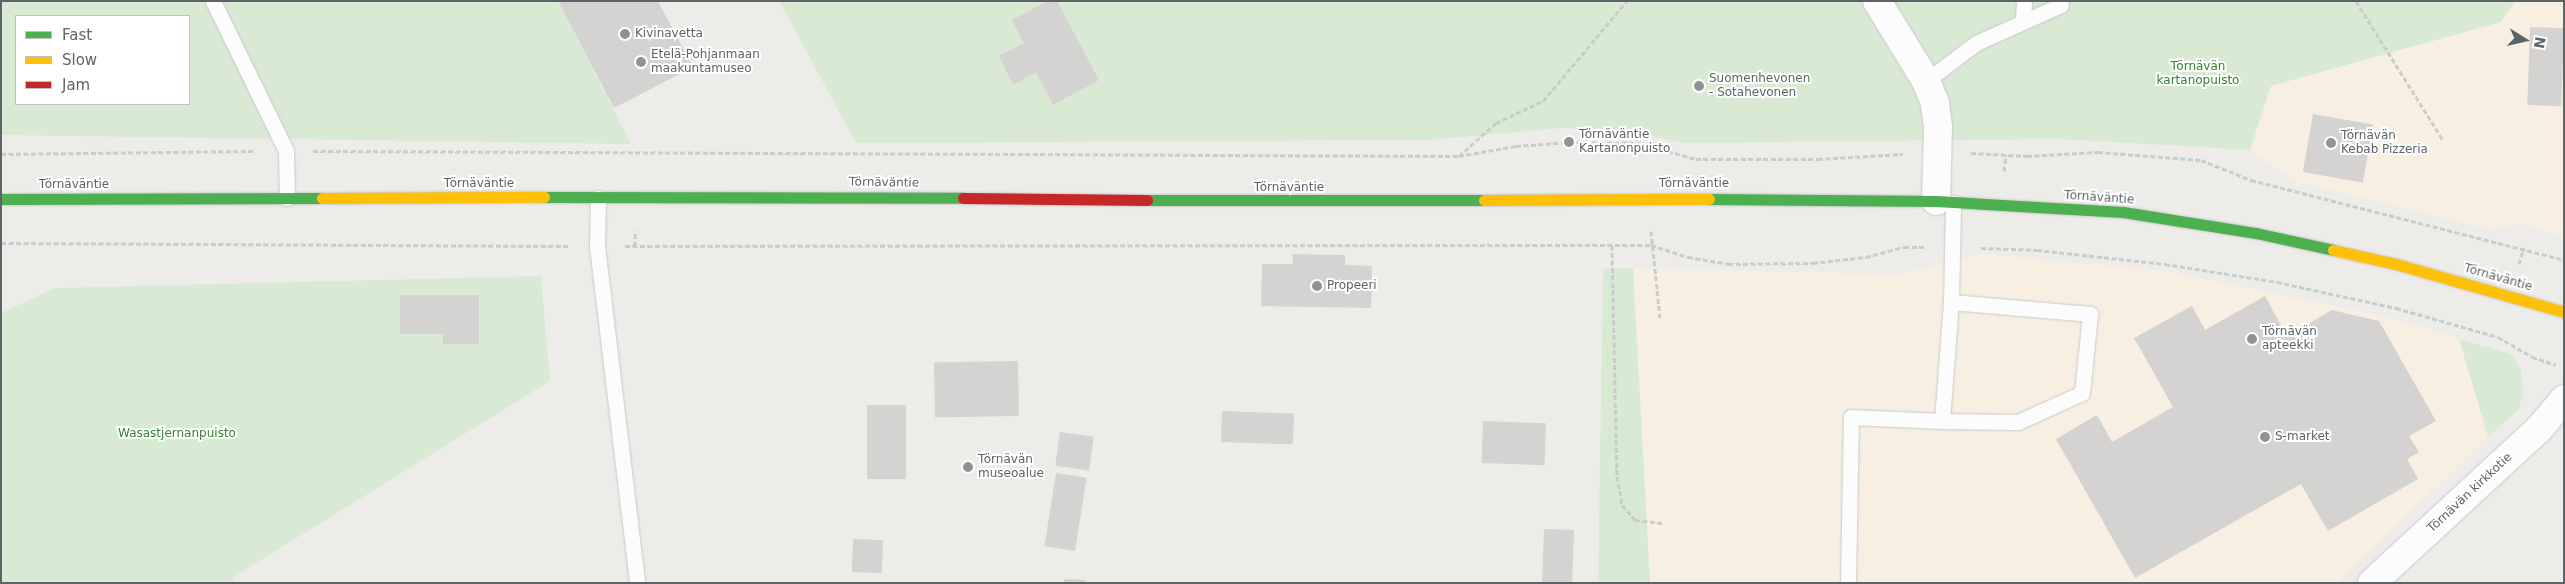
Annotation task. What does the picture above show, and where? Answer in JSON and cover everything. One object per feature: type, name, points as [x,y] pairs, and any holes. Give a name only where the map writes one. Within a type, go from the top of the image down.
[{"type":"main road","name":"Törnäväntie","points":[[1,199],[804,196],[1294,202],[1650,198],[1944,202],[2123,212],[2256,233],[2396,264],[2564,312]]},
{"type":"street","points":[[1877,1],[1926,81],[1935,103],[1944,202]]},
{"type":"street","name":"Törnävän kirkkotie","points":[[2372,583],[2538,429],[2564,399]]},
{"type":"lane","points":[[213,1],[286,151],[287,198]]},
{"type":"lane","points":[[2024,1],[2024,21]]},
{"type":"lane","points":[[1926,81],[1976,43],[2061,5]]},
{"type":"lane","points":[[598,198],[597,246],[637,583]]},
{"type":"lane","points":[[1942,421],[1953,247],[1944,202]]},
{"type":"lane","points":[[1848,583],[1851,418],[2018,422],[2082,393],[2090,314],[1951,302]]},
{"type":"path","points":[[1459,156],[1496,123],[1544,101],[1627,1]]},
{"type":"path","points":[[2356,1],[2443,140]]},
{"type":"path","points":[[1,154],[286,151],[1459,156],[1516,146],[1569,142],[1640,143],[1696,159],[1818,159],[1938,151],[2028,156],[2098,152],[2201,160],[2251,180],[2564,260]]},
{"type":"path","points":[[1650,198],[1651,245],[1660,318]]},
{"type":"path","points":[[1,243],[597,246],[1651,245],[1688,257],[1728,264],[1813,263],[1866,257],[1904,247],[2047,251],[2165,264],[2277,282],[2396,308],[2498,337],[2532,356],[2564,368]]},
{"type":"path","points":[[1612,245],[1617,476],[1622,505],[1635,520],[1665,522]]},
{"type":"shaded area","points":[[2515,1],[2564,1],[2564,237],[2524,224],[2488,229],[2297,182],[2250,150],[2271,86],[2501,22]]},
{"type":"shaded area","points":[[1981,254],[2165,271],[2396,319],[2459,339],[2488,437],[2336,583],[1650,583],[1633,268],[1899,275]]},
{"type":"green space","points":[[1,1],[558,1],[631,144],[1,135]]},
{"type":"green space","name":"Törnävän kartanopuisto","points":[[779,1],[2515,1],[2501,22],[2271,86],[2250,150],[2059,139],[1681,143],[1628,130],[1562,128],[1430,140],[856,143]]},
{"type":"green space","points":[[1633,268],[1650,583],[1598,583],[1603,269]]},
{"type":"green space","name":"Wasastjernanpuisto","points":[[541,276],[550,381],[232,578],[235,583],[1,583],[1,313],[55,288]]},
{"type":"green space","points":[[2459,339],[2511,354],[2521,369],[2523,392],[2519,409],[2488,437]]},
{"type":"building","name":"Kivinavetta","points":[[558,1],[658,1],[693,67],[614,108]]},
{"type":"building","points":[[1048,1],[1057,1],[1099,80],[1053,105],[1036,72],[1013,85],[999,56],[1024,43],[1012,20]]},
{"type":"building","points":[[2530,27],[2564,28],[2561,106],[2527,105]]},
{"type":"building","points":[[2313,114],[2373,125],[2363,183],[2303,172]]},
{"type":"building","name":"Propeeri","points":[[1292,254],[1345,255],[1345,265],[1372,266],[1371,308],[1261,306],[1262,264],[1293,264]]},
{"type":"building","points":[[400,295],[479,295],[479,344],[443,344],[443,334],[400,334]]},
{"type":"building","name":"S-market","points":[[2265,296],[2287,336],[2332,310],[2379,321],[2436,421],[2409,436],[2419,452],[2407,459],[2418,479],[2328,531],[2301,484],[2135,578],[2056,439],[2097,415],[2112,442],[2173,407],[2134,338],[2192,306],[2205,330]]},
{"type":"building","points":[[1018,361],[1019,416],[935,417],[934,362]]},
{"type":"building","points":[[867,405],[906,405],[906,479],[867,479]]},
{"type":"building","points":[[1222,411],[1294,414],[1293,444],[1221,442]]},
{"type":"building","points":[[1483,421],[1546,423],[1544,465],[1482,463]]},
{"type":"building","points":[[1060,432],[1094,437],[1089,470],[1055,466]]},
{"type":"building","points":[[1056,473],[1087,478],[1075,551],[1044,546]]},
{"type":"building","points":[[1544,529],[1574,530],[1572,583],[1542,583]]},
{"type":"building","points":[[853,539],[883,540],[882,573],[852,572]]},
{"type":"building","points":[[1064,579],[1085,580],[1085,583],[1063,583]]},
{"type":"traffic: fast","points":[[544,197],[963,198]]},
{"type":"traffic: fast","points":[[1,199],[322,198]]},
{"type":"traffic: fast","points":[[1709,199],[1936,201],[2123,212],[2256,233],[2333,250]]},
{"type":"traffic: fast","points":[[1147,200],[1484,200]]},
{"type":"traffic: slow","points":[[322,198],[544,197]]},
{"type":"traffic: slow","points":[[1484,200],[1709,199]]},
{"type":"traffic: slow","points":[[2333,250],[2396,264],[2564,312]]},
{"type":"traffic: jam","points":[[963,198],[1147,200]]},
{"type":"place","name":"Kivinavetta","points":[[625,34]]},
{"type":"place","name":"Etelä-Pohjanmaan maakuntamuseo","points":[[641,62]]},
{"type":"place","name":"Suomenhevonen - Sotahevonen","points":[[1699,86]]},
{"type":"place","name":"Törnäväntie Kartanonpuisto","points":[[1569,142]]},
{"type":"place","name":"Törnävän Kebab Pizzeria","points":[[2331,143]]},
{"type":"place","name":"Propeeri","points":[[1317,286]]},
{"type":"place","name":"Törnävän apteekki","points":[[2252,339]]},
{"type":"place","name":"S-market","points":[[2265,437]]},
{"type":"place","name":"Törnävän museoalue","points":[[968,467]]}]
